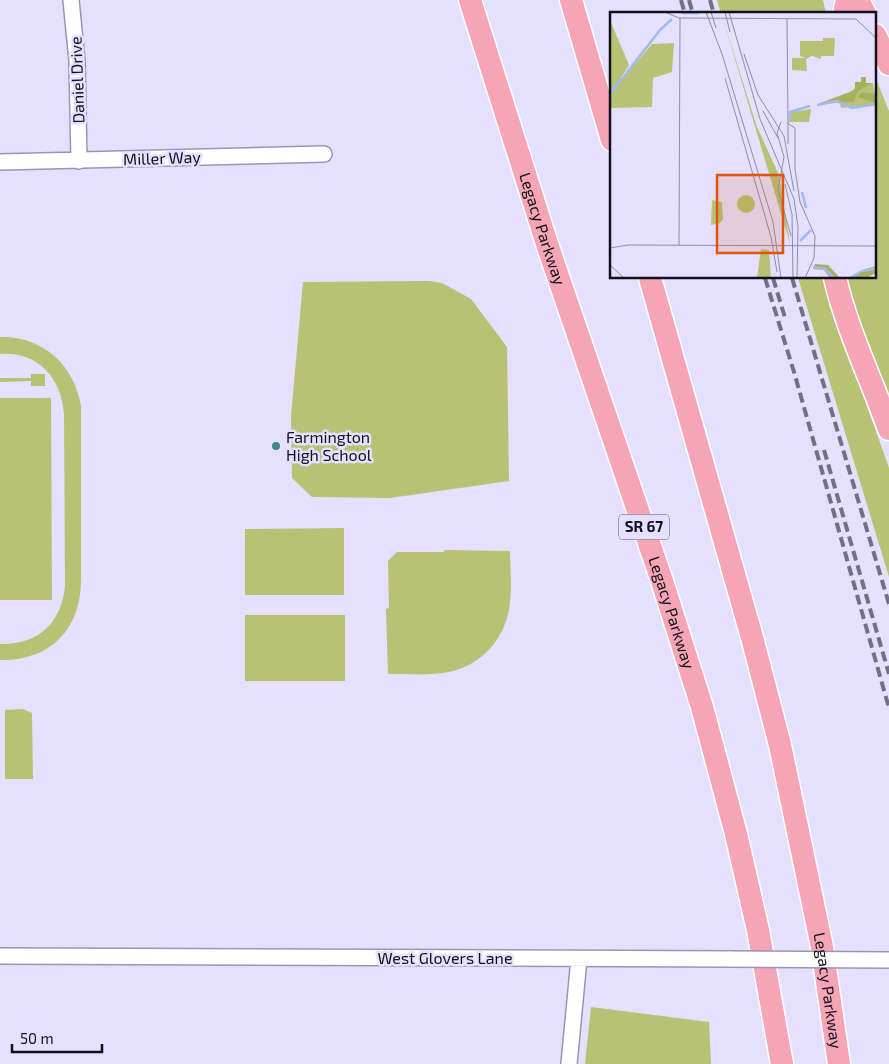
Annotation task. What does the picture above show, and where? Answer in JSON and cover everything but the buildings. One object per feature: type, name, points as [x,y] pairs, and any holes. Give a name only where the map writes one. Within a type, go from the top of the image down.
[{"type":"highway","name":"Legacy Parkway","points":[[470,0],[548,247],[662,581],[702,707],[736,834],[758,930],[782,1064]]},
{"type":"highway","points":[[571,0],[610,133]]},
{"type":"highway","points":[[858,0],[864,12]]},
{"type":"highway","points":[[876,37],[889,64]]},
{"type":"highway","name":"Legacy Parkway","points":[[650,279],[753,641],[780,745],[822,947],[839,1064]]},
{"type":"highway","points":[[835,279],[860,356],[889,429]]},
{"type":"street","name":"Daniel Drive","points":[[71,0],[77,61],[79,161]]},
{"type":"street","name":"Miller Way","points":[[0,162],[324,154]]},
{"type":"street","name":"West Glovers Lane","points":[[0,956],[889,960]]},
{"type":"street","points":[[569,1064],[579,959]]},
{"type":"green space","points":[[717,0],[823,0],[826,12],[720,12]]},
{"type":"green space","points":[[876,78],[889,111],[889,418],[842,279],[876,279]]},
{"type":"green space","points":[[798,279],[825,279],[839,327],[889,468],[889,577]]},
{"type":"green space","points":[[429,281],[442,283],[471,299],[507,347],[509,481],[390,498],[312,497],[292,478],[291,416],[303,282]]},
{"type":"green space","points":[[0,337],[29,341],[54,355],[71,377],[77,391],[81,406],[81,582],[75,615],[59,640],[47,649],[33,655],[18,659],[0,660],[0,644],[26,641],[46,629],[53,621],[63,598],[65,585],[64,413],[62,400],[52,378],[36,362],[13,354],[0,354]]},
{"type":"green space","points":[[31,374],[45,374],[45,386],[31,386],[31,381],[0,382],[0,378],[31,378]]},
{"type":"green space","points":[[0,398],[51,398],[52,600],[0,600]]},
{"type":"green space","points":[[344,528],[344,595],[245,595],[245,529]]},
{"type":"green space","points":[[444,550],[510,551],[511,595],[505,625],[500,636],[485,654],[465,667],[437,674],[388,674],[386,609],[389,608],[388,561],[397,552],[444,552]]},
{"type":"green space","points":[[245,615],[345,615],[345,681],[245,681]]},
{"type":"green space","points":[[23,709],[32,713],[33,779],[5,779],[5,710]]},
{"type":"green space","points":[[591,1007],[709,1022],[711,1064],[585,1064]]},
{"type":"railway","points":[[681,0],[684,12]]},
{"type":"railway","points":[[689,0],[692,12]]},
{"type":"railway","points":[[710,0],[713,12]]},
{"type":"railway","points":[[765,279],[794,372],[889,708]]},
{"type":"railway","points":[[773,279],[786,321]]},
{"type":"railway","points":[[792,279],[889,604]]},
{"type":"railway","points":[[824,450],[889,674]]},
{"type":"place","name":"Farmington High School","points":[[276,446]]}]
